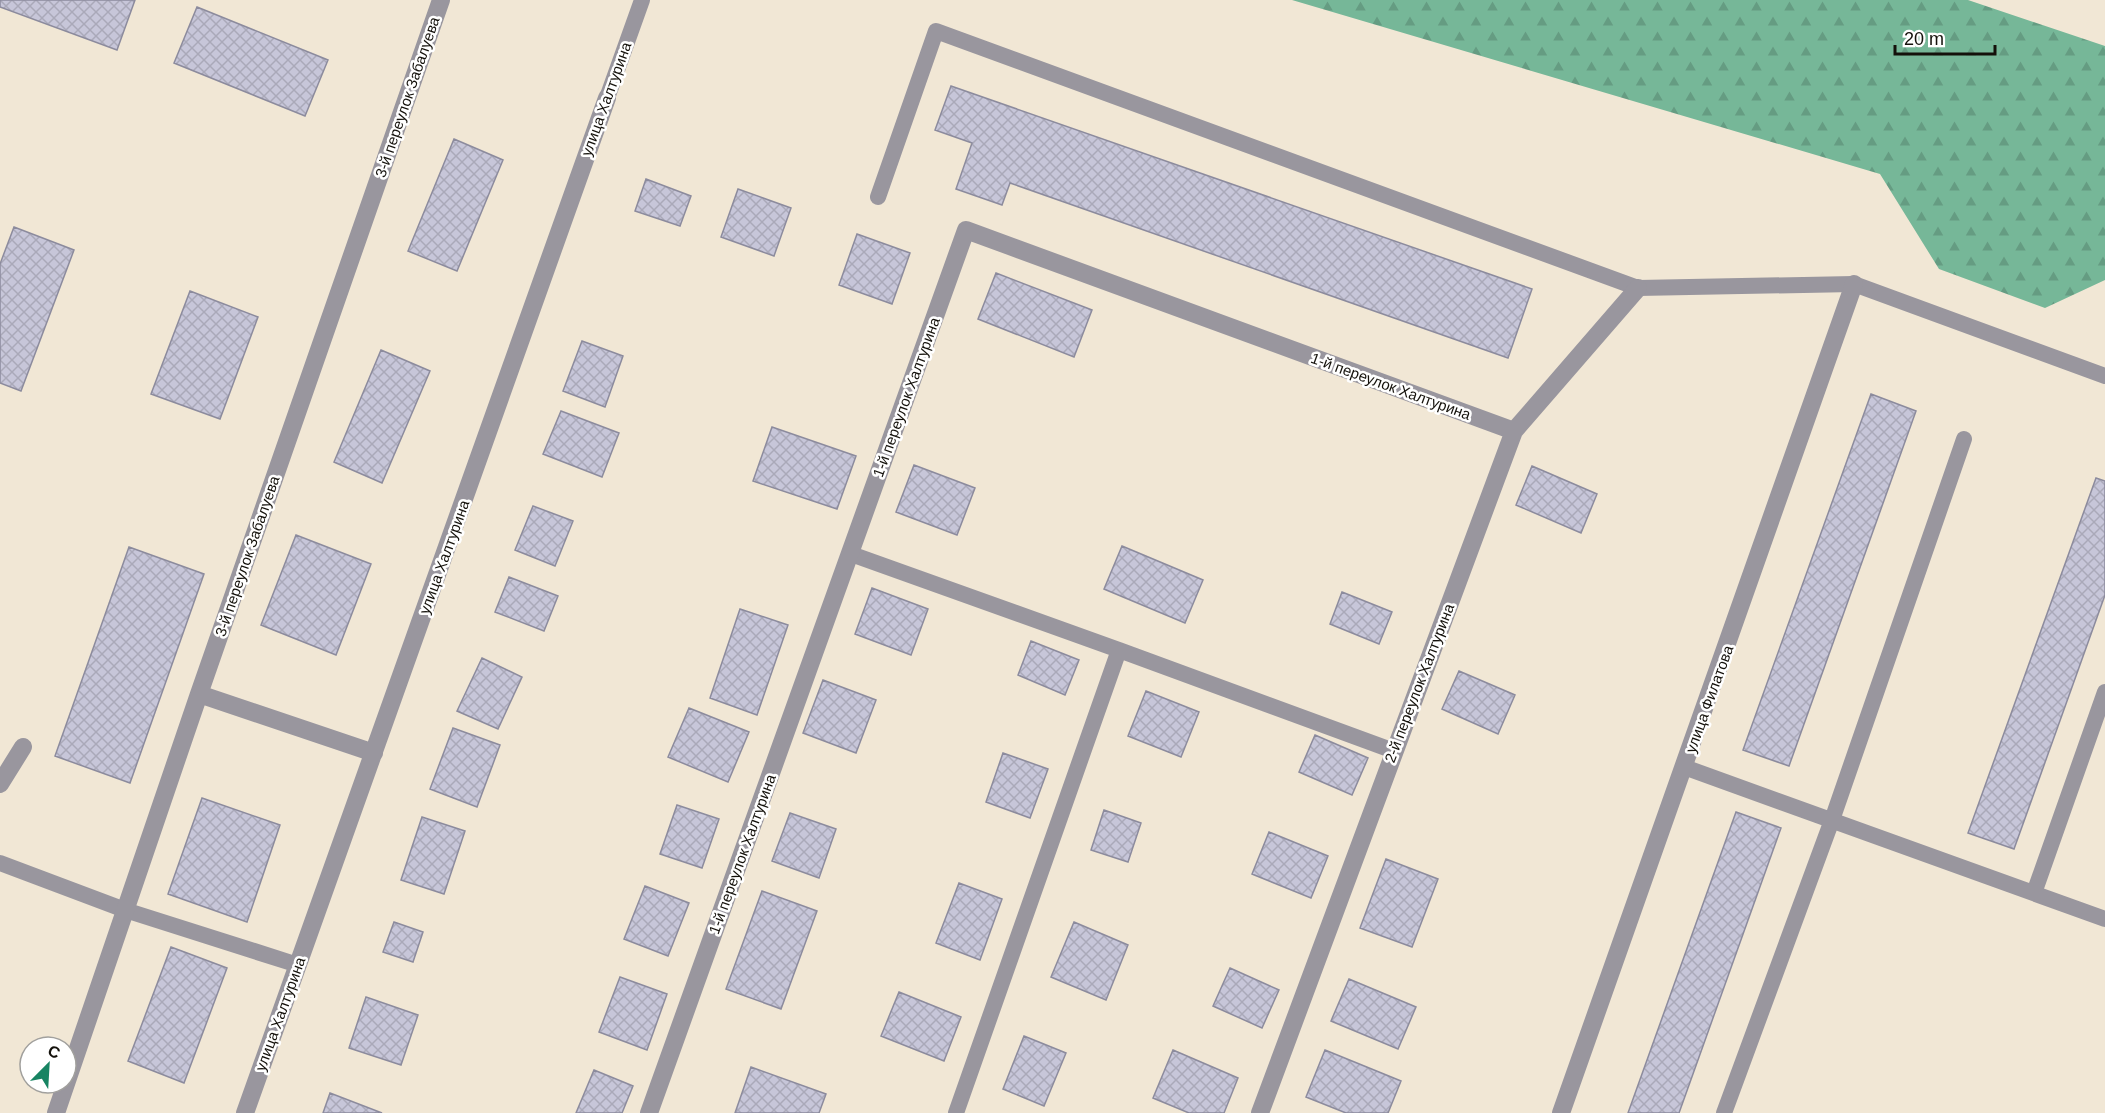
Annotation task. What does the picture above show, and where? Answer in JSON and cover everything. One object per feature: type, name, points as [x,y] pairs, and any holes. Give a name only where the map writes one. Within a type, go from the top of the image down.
[{"type":"street","name":"3-й переулок Забалуева","points":[[56,1113],[199,694],[441,0]]},
{"type":"street","name":"улица Халтурина","points":[[246,1113],[607,98]]},
{"type":"street","name":"1-й переулок Халтурина","points":[[649,1113],[966,230],[1514,431]]},
{"type":"street","name":"улица Филатова","points":[[1561,1113],[1854,284]]},
{"type":"street","name":"2-й переулок Халтурина","points":[[1260,1113],[1514,431],[1638,288]]},
{"type":"street","points":[[199,694],[374,753]]},
{"type":"street","points":[[0,784],[23,747]]},
{"type":"lane","name":"улица Халтурина","points":[[607,98],[642,0]]},
{"type":"lane","points":[[878,197],[936,31],[1638,288],[1854,284],[2105,376]]},
{"type":"lane","points":[[1724,1113],[1832,820],[1964,439]]},
{"type":"lane","points":[[850,554],[1394,751]]},
{"type":"lane","points":[[956,1113],[1119,650]]},
{"type":"lane","points":[[2034,893],[2105,692]]},
{"type":"lane","points":[[1684,766],[2105,919]]},
{"type":"lane","points":[[0,863],[125,910],[298,965]]},
{"type":"green space","points":[[1292,0],[1968,0],[2105,46],[2105,280],[2045,308],[1939,269],[1880,174]]},
{"type":"building","points":[[0,0],[135,0],[117,50],[0,7]]},
{"type":"building","points":[[197,7],[328,60],[305,116],[174,63]]},
{"type":"building","points":[[951,86],[1532,289],[1508,358],[1010,183],[1002,205],[956,189],[972,143],[935,130]]},
{"type":"building","points":[[454,139],[503,160],[457,271],[408,251]]},
{"type":"building","points":[[646,179],[691,196],[680,226],[635,211]]},
{"type":"building","points":[[738,189],[791,208],[774,256],[721,237]]},
{"type":"building","points":[[14,227],[74,250],[21,391],[0,383],[0,264]]},
{"type":"building","points":[[857,234],[910,253],[892,304],[839,285]]},
{"type":"building","points":[[996,273],[1092,310],[1074,357],[978,319]]},
{"type":"building","points":[[190,291],[258,317],[220,419],[151,394]]},
{"type":"building","points":[[582,341],[623,356],[605,407],[563,391]]},
{"type":"building","points":[[381,350],[430,371],[382,483],[334,462]]},
{"type":"building","points":[[1871,394],[1916,411],[1789,766],[1743,750]]},
{"type":"building","points":[[561,411],[619,433],[602,477],[543,454]]},
{"type":"building","points":[[772,427],[856,456],[837,509],[753,481]]},
{"type":"building","points":[[914,465],[975,488],[957,535],[896,512]]},
{"type":"building","points":[[1532,466],[1597,494],[1581,533],[1516,505]]},
{"type":"building","points":[[2096,478],[2105,481],[2105,595],[2014,849],[1968,833]]},
{"type":"building","points":[[533,506],[573,521],[555,566],[515,550]]},
{"type":"building","points":[[296,535],[371,564],[336,655],[261,625]]},
{"type":"building","points":[[1122,546],[1203,580],[1185,623],[1104,589]]},
{"type":"building","points":[[129,547],[204,574],[130,783],[55,756]]},
{"type":"building","points":[[509,577],[558,596],[544,631],[495,612]]},
{"type":"building","points":[[872,588],[928,609],[911,655],[855,634]]},
{"type":"building","points":[[1342,592],[1392,612],[1379,644],[1330,624]]},
{"type":"building","points":[[740,609],[788,625],[757,715],[710,698]]},
{"type":"building","points":[[1031,641],[1079,660],[1065,695],[1018,675]]},
{"type":"building","points":[[482,658],[522,677],[498,729],[457,711]]},
{"type":"building","points":[[1459,671],[1515,695],[1498,734],[1442,709]]},
{"type":"building","points":[[823,680],[876,700],[856,753],[803,733]]},
{"type":"building","points":[[1146,691],[1199,712],[1181,757],[1128,736]]},
{"type":"building","points":[[689,708],[749,732],[728,782],[668,757]]},
{"type":"building","points":[[453,728],[500,745],[477,807],[430,789]]},
{"type":"building","points":[[1315,735],[1368,758],[1352,795],[1299,772]]},
{"type":"building","points":[[1003,753],[1048,769],[1030,818],[986,802]]},
{"type":"building","points":[[202,798],[280,825],[247,922],[168,894]]},
{"type":"building","points":[[677,805],[719,819],[702,868],[660,854]]},
{"type":"building","points":[[1104,810],[1141,823],[1128,862],[1091,850]]},
{"type":"building","points":[[1736,812],[1781,828],[1679,1113],[1628,1113]]},
{"type":"building","points":[[790,813],[836,829],[819,878],[772,861]]},
{"type":"building","points":[[422,817],[465,831],[444,894],[401,880]]},
{"type":"building","points":[[1269,832],[1328,856],[1311,898],[1252,874]]},
{"type":"building","points":[[1386,859],[1438,879],[1412,947],[1360,928]]},
{"type":"building","points":[[959,883],[1002,899],[980,960],[936,943]]},
{"type":"building","points":[[645,886],[689,903],[668,956],[624,939]]},
{"type":"building","points":[[762,891],[817,911],[781,1009],[726,989]]},
{"type":"building","points":[[394,922],[423,932],[413,962],[383,952]]},
{"type":"building","points":[[1074,922],[1128,945],[1106,1000],[1051,977]]},
{"type":"building","points":[[171,947],[227,968],[184,1083],[128,1061]]},
{"type":"building","points":[[1230,968],[1279,990],[1262,1028],[1213,1006]]},
{"type":"building","points":[[620,977],[667,994],[647,1050],[599,1032]]},
{"type":"building","points":[[1349,979],[1416,1007],[1398,1049],[1331,1021]]},
{"type":"building","points":[[899,992],[961,1017],[944,1061],[881,1036]]},
{"type":"building","points":[[366,997],[418,1015],[401,1065],[349,1048]]},
{"type":"building","points":[[1024,1036],[1066,1053],[1044,1106],[1003,1089]]},
{"type":"building","points":[[1173,1050],[1238,1078],[1224,1113],[1189,1113],[1153,1098]]},
{"type":"building","points":[[1325,1050],[1401,1081],[1388,1113],[1346,1113],[1306,1097]]},
{"type":"building","points":[[751,1067],[826,1094],[819,1113],[735,1113]]},
{"type":"building","points":[[594,1070],[633,1086],[622,1113],[576,1113]]},
{"type":"building","points":[[330,1093],[382,1113],[323,1113]]}]
